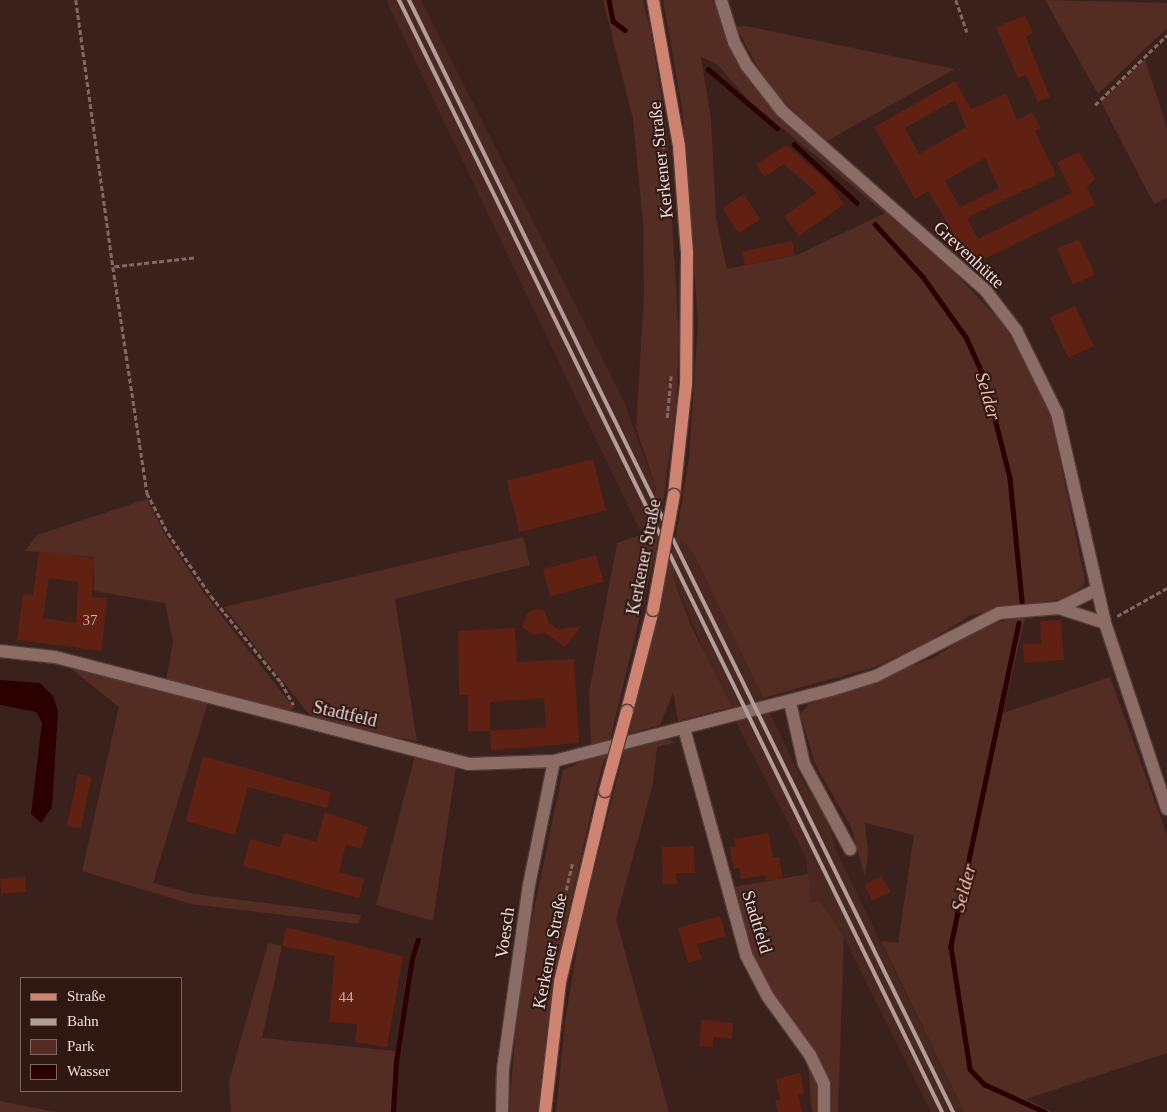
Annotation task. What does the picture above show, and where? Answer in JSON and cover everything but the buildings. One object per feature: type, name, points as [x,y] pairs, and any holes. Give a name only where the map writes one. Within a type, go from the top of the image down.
[{"type":"main road","name":"Kerkener Straße","points":[[545,1112],[560,982],[605,791],[628,711],[653,610],[674,495],[686,384],[687,254],[679,146],[654,0]]},
{"type":"street","name":"Grevenhütte","points":[[721,0],[734,42],[747,66],[782,111],[986,291],[1016,330],[1057,413],[1105,623],[1167,809]]},
{"type":"street","name":"Stadtfeld","points":[[0,651],[55,656],[305,724],[468,764],[554,761],[790,702],[876,676],[999,613],[1059,608],[1096,590]]},
{"type":"street","name":"Stadtfeld","points":[[1059,608],[1105,623]]},
{"type":"street","points":[[790,702],[804,764],[850,849]]},
{"type":"street","name":"Stadtfeld","points":[[684,728],[746,956],[768,997],[813,1062],[824,1084],[824,1112]]},
{"type":"street","name":"Voesch","points":[[502,1112],[503,1070],[529,885],[554,761]]},
{"type":"path","points":[[76,0],[113,268],[147,493],[168,533],[211,596],[281,682],[305,724]]},
{"type":"path","points":[[956,0],[967,32]]},
{"type":"path","points":[[1095,105],[1167,34]]},
{"type":"path","points":[[663,137],[666,165]]},
{"type":"path","points":[[113,268],[194,258]]},
{"type":"path","points":[[667,422],[671,373]]},
{"type":"path","points":[[1105,623],[1167,588]]},
{"type":"shaded area","points":[[386,0],[421,0],[622,397],[656,488],[646,533],[641,532]]},
{"type":"shaded area","points":[[681,537],[693,553],[799,774],[827,819],[838,855],[964,1112],[931,1112],[844,937],[811,904],[806,858],[720,691],[673,577]]},
{"type":"green space","points":[[603,0],[643,0],[651,32],[667,133],[679,339],[676,408],[657,546],[610,740],[591,745],[589,692],[617,543],[646,533],[656,488],[636,428],[644,293],[643,224],[633,119]]},
{"type":"green space","points":[[663,0],[713,0],[728,44],[741,68],[778,115],[936,253],[1006,327],[1051,417],[1085,580],[1082,587],[1062,599],[971,615],[926,643],[875,667],[763,698],[693,553],[681,538],[673,577],[691,626],[732,707],[678,721],[673,692],[660,725],[629,734],[677,530],[689,458],[698,322],[682,108]],"holes":[[[701,57],[718,65],[748,100],[885,213],[797,255],[727,269],[716,218],[711,119]]]},
{"type":"green space","points":[[1045,0],[1167,3],[1167,28],[1098,94]]},
{"type":"green space","points":[[746,26],[955,69],[825,142],[767,84],[736,27]]},
{"type":"green space","points":[[1145,59],[1167,128],[1167,198],[1154,204],[1101,102]]},
{"type":"green space","points":[[147,499],[164,533],[206,596],[294,708],[285,713],[166,681],[173,641],[165,603],[94,591],[94,557],[25,551],[37,535]]},
{"type":"green space","points":[[523,537],[530,565],[395,599],[417,741],[324,724],[307,712],[224,607]]},
{"type":"green space","points":[[1016,617],[1025,618],[1003,713],[1110,677],[1167,835],[1167,1053],[1026,1099],[1051,1112],[964,1112],[881,941],[898,943],[914,835],[865,823],[868,851],[865,877],[851,827],[815,764],[800,714],[809,704],[933,658],[980,628]]},
{"type":"green space","points":[[64,663],[208,702],[153,883],[194,894],[361,915],[359,924],[191,904],[82,871],[119,707]]},
{"type":"green space","points":[[666,739],[676,742],[657,747],[653,784],[616,919],[669,1112],[556,1112],[565,1021],[582,919],[623,755],[604,760],[597,786],[558,960],[539,1112],[509,1112],[520,976],[563,770],[590,758]]},
{"type":"green space","points":[[415,755],[456,767],[433,921],[376,905]]},
{"type":"green space","points":[[808,874],[811,903],[819,900],[844,937],[838,1112],[830,1112],[827,1077],[772,993],[752,953],[733,887]]},
{"type":"green space","points":[[417,937],[421,938],[414,958],[398,1060],[395,1112],[231,1112],[229,1081],[268,943],[282,946],[262,1038],[395,1051],[410,956]]},
{"type":"green space","points":[[808,1065],[817,1078],[818,1112],[812,1112]]},
{"type":"green space","points":[[0,1101],[56,1112],[0,1112]]},
{"type":"water","points":[[0,680],[40,683],[53,696],[58,711],[52,807],[41,823],[31,814],[42,723],[36,712],[0,705]]},
{"type":"waterway","name":"Selder","points":[[609,0],[613,21],[625,30]]},
{"type":"waterway","name":"Selder","points":[[708,69],[777,128]]},
{"type":"waterway","name":"Selder","points":[[794,144],[857,203]]},
{"type":"waterway","name":"Selder","points":[[875,224],[923,277],[966,337],[985,379],[1010,478],[1022,601]]},
{"type":"waterway","name":"Selder","points":[[1019,623],[951,947],[970,1069],[984,1084],[1045,1112]]},
{"type":"waterway","points":[[393,1112],[396,1061],[412,958],[418,940]]},
{"type":"railway","points":[[399,0],[942,1112]]},
{"type":"railway","points":[[409,0],[953,1112]]}]
